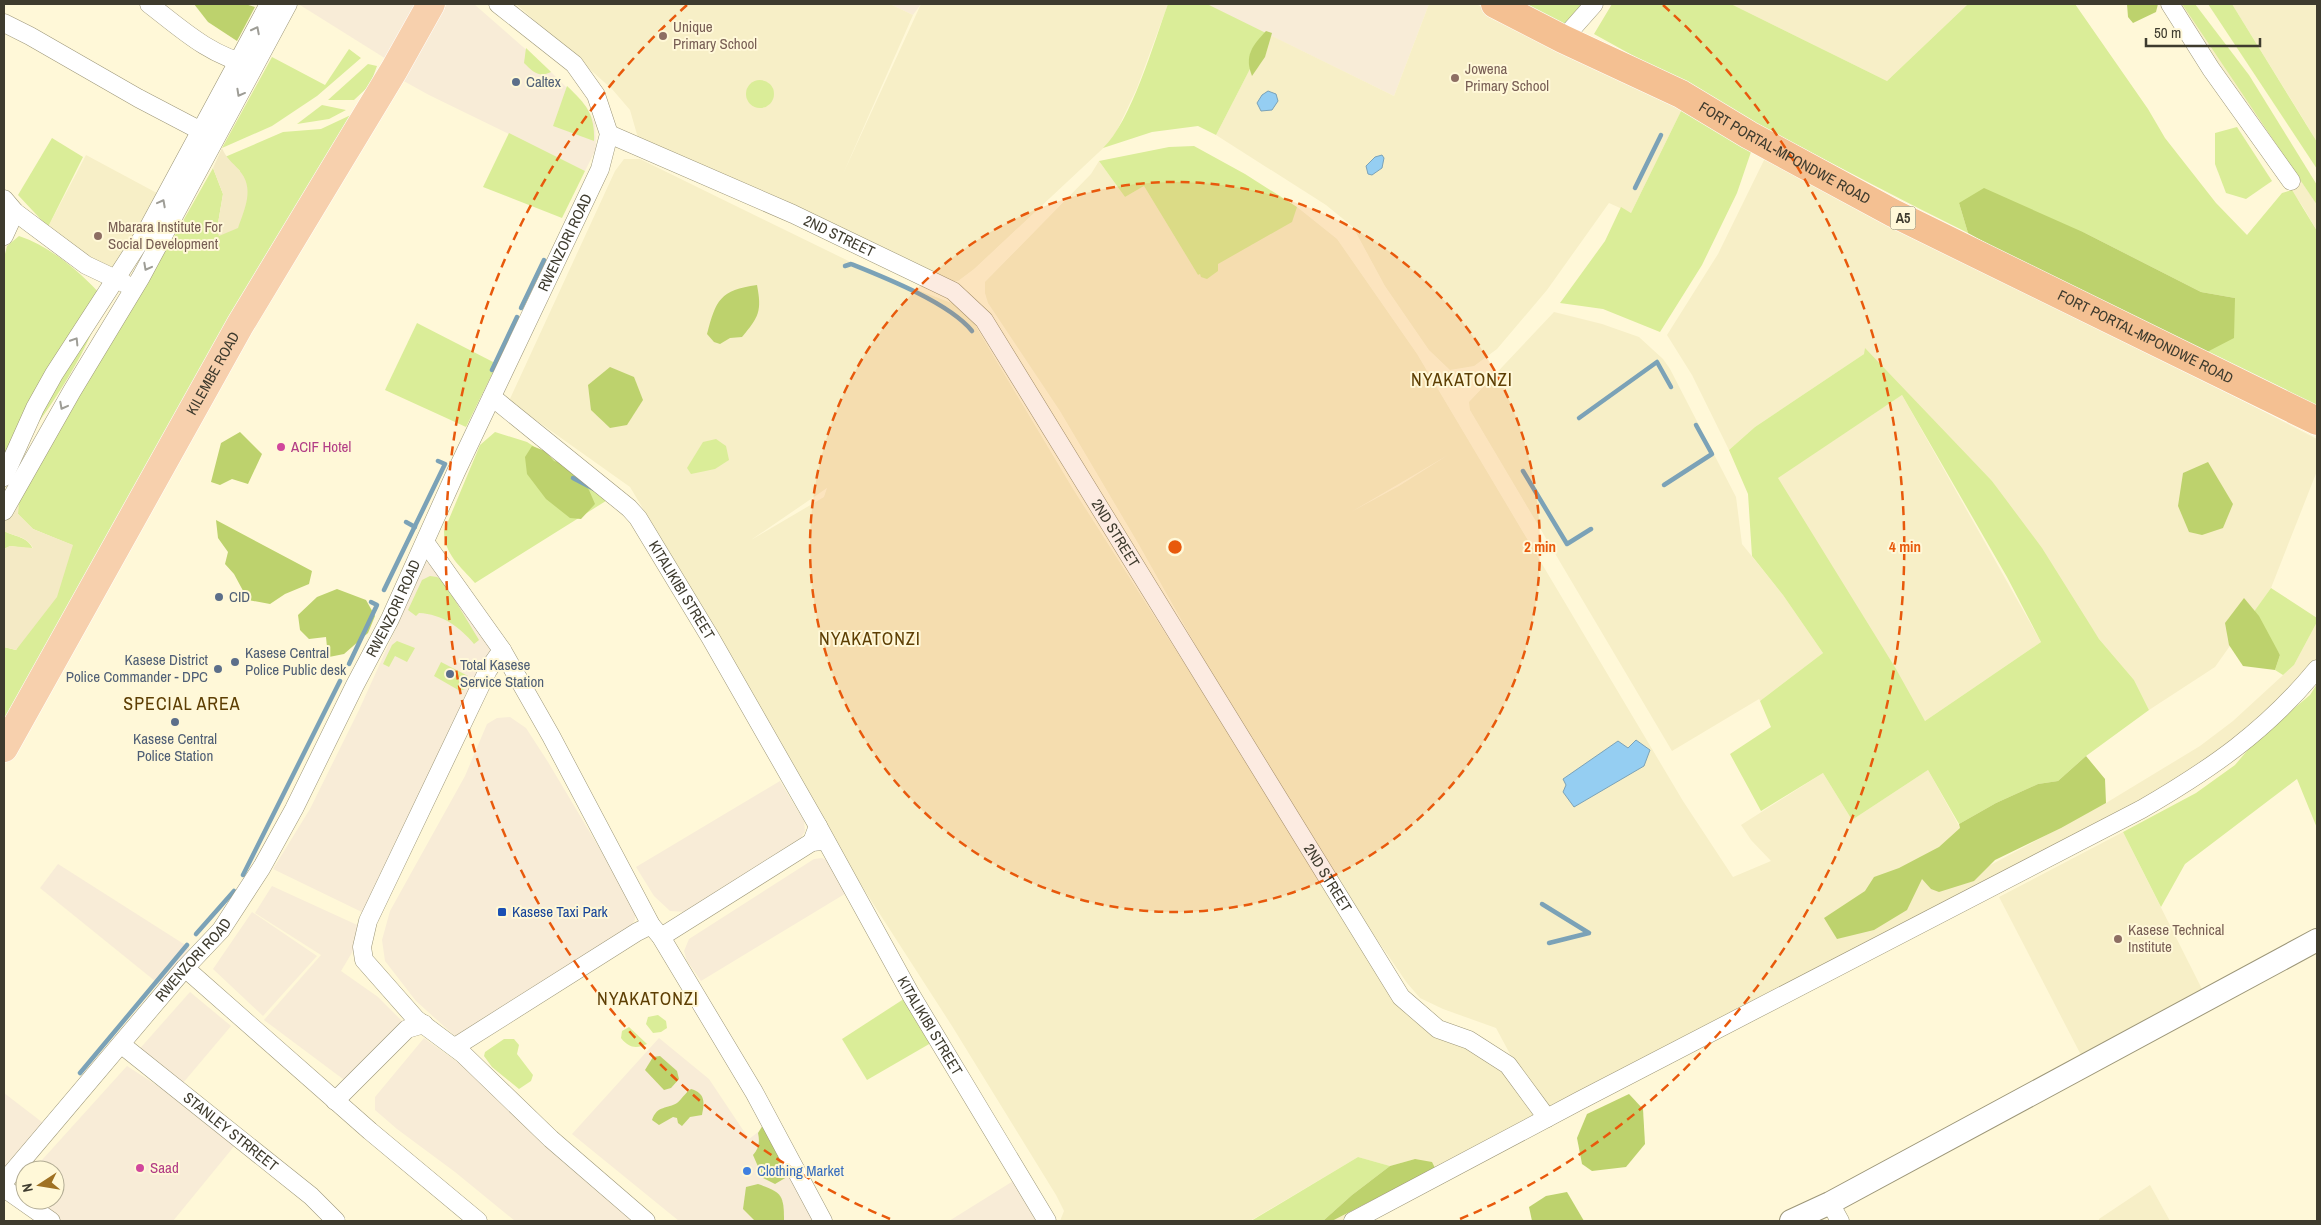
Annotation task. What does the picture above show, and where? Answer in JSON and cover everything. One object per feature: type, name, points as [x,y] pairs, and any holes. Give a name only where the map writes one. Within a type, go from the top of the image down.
[{"type":"highway","name":"FORT PORTAL-MPONDWE ROAD","points":[[1495,4],[1563,39],[1681,94],[1749,135],[1893,213],[2317,421]]},
{"type":"main road","name":"KILEMBE ROAD","points":[[4,748],[240,325],[394,70],[431,4]]},
{"type":"street","points":[[149,4],[209,47],[247,64]]},
{"type":"street","points":[[4,511],[72,390],[134,289],[247,64],[270,4]]},
{"type":"street","points":[[4,477],[35,408],[54,374],[146,232],[201,131],[288,4]]},
{"type":"street","points":[[498,4],[574,64],[596,95],[609,134]]},
{"type":"street","points":[[1563,39],[1594,4]]},
{"type":"street","points":[[2170,4],[2291,181]]},
{"type":"street","points":[[4,23],[201,131]]},
{"type":"street","name":"RWENZORI ROAD","points":[[4,1182],[122,1045],[185,968],[221,930],[262,867],[294,809],[354,685],[390,619],[600,169],[609,134]]},
{"type":"street","name":"2ND STREET","points":[[609,134],[793,214],[953,291],[984,320],[1401,997],[1438,1029],[1469,1040],[1508,1065],[1547,1118]]},
{"type":"street","points":[[4,236],[9,205],[86,265],[134,289]]},
{"type":"street","name":"KITALIKIBI STREET","points":[[492,397],[629,508],[638,518],[710,637],[819,836],[911,995],[1047,1221]]},
{"type":"street","points":[[425,542],[502,650],[552,736],[656,931],[754,1092],[823,1221]]},
{"type":"street","points":[[502,650],[488,670],[368,920],[362,947],[364,960],[424,1024],[455,1047],[551,1139],[646,1221]]},
{"type":"street","points":[[1352,1221],[2142,809],[2197,777],[2248,740],[2296,696],[2317,670]]},
{"type":"street","points":[[455,1047],[637,932],[656,931],[819,836]]},
{"type":"street","points":[[1792,1221],[1835,1212],[2317,940]]},
{"type":"street","points":[[185,968],[335,1101],[478,1221]]},
{"type":"street","points":[[407,1029],[410,1010]]},
{"type":"street","points":[[335,1101],[407,1029],[424,1024]]},
{"type":"street","name":"STANLEY STRREET","points":[[122,1045],[311,1196],[336,1221]]},
{"type":"street","points":[[4,1188],[51,1221]]},
{"type":"shaded area","points":[[301,4],[425,4],[391,62]]},
{"type":"shaded area","points":[[447,4],[474,4],[548,69],[587,108],[595,123],[596,149],[585,171],[400,79]]},
{"type":"shaded area","points":[[516,4],[890,4],[913,15],[843,174],[921,4],[1168,4],[1137,88],[1113,139],[974,269],[958,281],[945,281],[638,138],[630,110],[612,89]]},
{"type":"shaded area","points":[[890,4],[921,4],[913,15]]},
{"type":"shaded area","points":[[1206,4],[1429,4],[1394,96]]},
{"type":"shaded area","points":[[1429,4],[1476,4],[1683,107],[1631,213],[1609,203],[1547,290],[1497,349],[1474,366],[1450,370],[1429,350],[1385,286],[1353,227],[1326,205],[1216,135],[1268,34],[1394,96]]},
{"type":"shaded area","points":[[1731,4],[1968,4],[1887,81]]},
{"type":"shaded area","points":[[2166,4],[2182,4],[2204,34],[2317,205],[2317,231],[2303,207],[2224,94]]},
{"type":"shaded area","points":[[2232,4],[2317,4],[2317,142],[2305,122]]},
{"type":"shaded area","points":[[86,155],[168,199],[113,275],[48,227]]},
{"type":"shaded area","points":[[1766,156],[2317,439],[2317,471],[2271,588],[2215,667],[2149,710],[2134,680],[2099,639],[1992,481],[1864,354],[1755,427],[1729,450],[1692,375],[1667,335],[1718,254]]},
{"type":"shaded area","points":[[624,159],[640,159],[869,271],[959,306],[972,320],[1073,489],[1399,1000],[1490,1045],[1531,1093],[1496,1028],[1443,1009],[1420,998],[1407,983],[1334,877],[1231,708],[1138,543],[1060,411],[988,303],[985,293],[985,282],[1091,174],[1099,161],[1125,197],[1144,186],[1198,275],[1297,207],[1337,239],[1417,354],[1683,801],[1733,877],[1771,861],[1751,840],[1741,825],[1823,773],[1852,820],[1928,770],[1983,869],[2106,803],[2200,746],[2233,721],[2294,665],[2317,622],[2317,664],[2189,782],[1354,1221],[1332,1221],[1370,1202],[1415,1159],[1390,1166],[1358,1157],[1250,1221],[1060,1221],[1064,1211],[1056,1195],[952,1026],[805,798],[686,580],[630,487],[509,401],[615,171]],"holes":[[[1448,455],[1399,486],[1351,512]],[[827,488],[824,497],[751,540]]]},
{"type":"shaded area","points":[[1554,312],[1602,324],[1639,337],[1663,359],[1670,369],[1736,497],[1742,544],[1783,595],[1823,653],[1760,701],[1759,699],[1672,751],[1470,410],[1469,402]]},
{"type":"shaded area","points":[[1902,395],[2041,642],[1925,721],[1777,478]]},
{"type":"shaded area","points":[[426,562],[434,566],[493,652],[370,916],[273,869],[310,809],[359,710]]},
{"type":"shaded area","points":[[510,717],[526,728],[548,762],[635,908],[635,920],[628,930],[456,1037],[416,1001],[385,961],[382,940],[390,911],[465,776],[487,724],[497,718]]},
{"type":"shaded area","points":[[780,781],[804,821],[805,831],[801,838],[686,912],[670,911],[654,896],[636,867]]},
{"type":"shaded area","points":[[2123,832],[2204,993],[2081,1055],[1999,897]]},
{"type":"shaded area","points":[[822,858],[832,863],[848,892],[701,981],[687,961],[684,951],[689,939],[814,859]]},
{"type":"shaded area","points":[[58,864],[190,948],[160,985],[40,888]]},
{"type":"shaded area","points":[[272,886],[366,929],[341,971],[378,997],[405,1024],[360,1076],[343,1079],[264,1020],[321,955],[255,913]]},
{"type":"shaded area","points":[[252,912],[317,956],[263,1016],[213,969]]},
{"type":"shaded area","points":[[190,992],[231,1026],[177,1090],[136,1053]]},
{"type":"shaded area","points":[[424,1038],[485,1082],[654,1221],[515,1221],[455,1172],[397,1129],[375,1110],[375,1097]]},
{"type":"shaded area","name":"Clothing Market","points":[[659,1038],[709,1079],[749,1139],[771,1122],[827,1221],[679,1221],[572,1134]]},
{"type":"shaded area","points":[[127,1066],[240,1139],[173,1221],[52,1221],[39,1210],[65,1210],[65,1160],[42,1160]]},
{"type":"shaded area","points":[[4,1093],[47,1126],[20,1160],[15,1160],[15,1166],[4,1180]]},
{"type":"shaded area","points":[[1026,1173],[1044,1221],[949,1221]]},
{"type":"shaded area","points":[[2150,1185],[2170,1221],[2099,1221],[2099,1219]]},
{"type":"green space","points":[[194,4],[245,4],[255,7],[237,41],[208,22]]},
{"type":"green space","points":[[1168,4],[1207,4],[1268,34],[1216,135],[1198,126],[1152,132],[1103,148],[1123,120],[1132,101]]},
{"type":"green space","points":[[1521,4],[1591,4],[1576,22],[1563,24]]},
{"type":"green space","points":[[1612,4],[1731,4],[1887,81],[1968,4],[2075,4],[2148,109],[2165,138],[2216,203],[2247,235],[2282,193],[2292,190],[2317,231],[2317,411],[2207,352],[2235,298],[2201,292],[2085,233],[1959,203],[1968,233],[1780,136],[1594,34]]},
{"type":"green space","points":[[2127,4],[2158,4],[2156,12],[2133,23],[2128,17]]},
{"type":"green space","points":[[2182,4],[2195,4],[2249,75],[2317,185],[2317,205]]},
{"type":"green space","points":[[2208,4],[2232,4],[2317,142],[2317,169]]},
{"type":"green space","points":[[1266,31],[1272,33],[1265,57],[1252,76],[1249,57],[1253,47]]},
{"type":"green space","points":[[526,48],[551,72],[540,74],[527,66],[524,63]]},
{"type":"green space","points":[[349,49],[361,58],[317,96],[272,126],[222,148],[272,57],[325,85]]},
{"type":"green space","points":[[368,64],[377,66],[370,85],[354,100],[328,100]]},
{"type":"green space","points":[[760,80],[770,84],[774,94],[770,104],[760,108],[750,104],[746,94],[750,84]]},
{"type":"green space","points":[[567,86],[584,104],[591,116],[594,141],[553,126]]},
{"type":"green space","points":[[322,105],[346,110],[329,119],[297,124]]},
{"type":"green space","points":[[1683,107],[1751,152],[1737,193],[1702,265],[1660,332],[1603,309],[1560,303],[1605,241],[1621,207],[1631,213]]},
{"type":"green space","points":[[355,113],[4,724],[4,647],[16,650],[72,545],[33,529],[18,514],[19,493],[175,235],[213,168],[223,194],[217,229],[240,171],[225,157],[283,132],[321,129]]},
{"type":"green space","points":[[2237,127],[2272,181],[2246,199],[2226,193],[2215,164],[2215,133]]},
{"type":"green space","points":[[509,133],[585,171],[562,218],[483,187]]},
{"type":"green space","points":[[52,138],[83,157],[48,227],[18,195]]},
{"type":"green space","points":[[1194,146],[1245,174],[1297,207],[1292,222],[1218,264],[1218,271],[1207,279],[1201,277],[1200,274],[1198,275],[1144,186],[1125,197],[1099,161],[1169,147]]},
{"type":"green space","points":[[1984,188],[2085,233],[2201,292],[2235,298],[2234,338],[2207,352],[2034,270],[1968,233],[1959,203]]},
{"type":"green space","points":[[19,236],[43,247],[65,262],[86,279],[104,298],[97,321],[75,366],[62,388],[4,471],[4,258],[7,246]]},
{"type":"green space","points":[[757,285],[758,313],[748,330],[742,337],[730,338],[720,344],[714,342],[707,334],[717,305],[727,294],[735,290]]},
{"type":"green space","points":[[417,323],[497,364],[466,427],[385,390]]},
{"type":"green space","points":[[1865,348],[1992,481],[2042,548],[2099,639],[2134,680],[2149,710],[2086,756],[2058,781],[2038,784],[1996,803],[1959,824],[1928,770],[1852,820],[1823,773],[1761,811],[1730,754],[1771,727],[1760,701],[1823,653],[1783,595],[1752,556],[1748,494],[1729,450],[1755,427],[1864,354]],"holes":[[[1902,395],[2007,577],[2041,642],[1925,721],[1896,669],[1778,478]]]},
{"type":"green space","points":[[610,367],[634,377],[643,400],[627,425],[610,428],[591,410],[588,385]]},
{"type":"green space","points":[[240,432],[262,454],[248,484],[232,479],[220,485],[211,482],[221,443]]},
{"type":"green space","points":[[495,432],[527,442],[585,479],[609,499],[475,583],[450,553],[444,531],[480,445]]},
{"type":"green space","points":[[716,439],[726,446],[729,460],[715,469],[691,474],[687,468],[703,442]]},
{"type":"green space","points":[[532,446],[545,451],[554,461],[570,465],[589,490],[595,504],[581,519],[570,518],[546,499],[527,474],[525,457]]},
{"type":"green space","points":[[2208,462],[2233,504],[2223,528],[2202,535],[2189,532],[2178,506],[2183,473]]},
{"type":"green space","points":[[216,520],[312,571],[309,584],[285,594],[270,604],[248,600],[234,574],[225,564],[228,552],[218,538]]},
{"type":"green space","points":[[4,531],[24,539],[33,549],[10,546],[4,549]]},
{"type":"green space","points":[[430,576],[437,577],[444,582],[479,640],[474,644],[457,627],[443,619],[419,613],[416,616],[408,610],[422,580]]},
{"type":"green space","points":[[2271,588],[2317,618],[2317,622],[2294,665],[2283,675],[2275,670],[2280,655],[2253,613]]},
{"type":"green space","points":[[337,589],[366,600],[375,616],[368,633],[344,654],[324,658],[327,647],[326,637],[309,639],[300,630],[298,615],[317,597]]},
{"type":"green space","points":[[2244,598],[2259,616],[2280,655],[2275,670],[2243,666],[2229,645],[2225,623]]},
{"type":"green space","points":[[397,641],[415,648],[407,662],[395,656],[389,667],[383,664],[392,645]]},
{"type":"green space","points":[[441,662],[468,676],[465,689],[460,691],[434,676]]},
{"type":"green space","points":[[2317,684],[2317,828],[2297,779],[2185,864],[2161,907],[2123,832],[2196,793],[2235,765],[2257,739],[2310,695]]},
{"type":"green space","points":[[2086,756],[2105,779],[2106,803],[2061,828],[1995,860],[1974,881],[1939,892],[1931,889],[1922,879],[1907,910],[1874,930],[1837,939],[1824,918],[1865,891],[1874,877],[1899,868],[1939,847],[1960,828],[1959,824],[1996,803],[2038,784],[2058,781]]},
{"type":"green space","points":[[913,993],[943,1036],[867,1080],[842,1039]]},
{"type":"green space","points":[[658,1015],[666,1021],[667,1028],[661,1032],[653,1033],[646,1024],[648,1017]]},
{"type":"green space","points":[[629,1027],[647,1044],[633,1047],[627,1044],[621,1038],[622,1031]]},
{"type":"green space","points":[[504,1039],[514,1039],[519,1045],[517,1054],[533,1075],[531,1081],[519,1089],[492,1067],[484,1056],[485,1052]]},
{"type":"green space","points":[[660,1056],[677,1071],[679,1079],[671,1088],[664,1090],[645,1070],[653,1057]]},
{"type":"green space","points":[[691,1089],[699,1093],[703,1099],[702,1115],[690,1117],[682,1126],[678,1123],[677,1118],[673,1117],[659,1125],[652,1120],[657,1112],[677,1103]]},
{"type":"green space","points":[[1629,1094],[1643,1109],[1645,1144],[1626,1167],[1592,1171],[1582,1164],[1577,1138],[1587,1114]]},
{"type":"green space","points":[[763,1125],[792,1174],[775,1184],[763,1178],[753,1155],[757,1150],[758,1133]]},
{"type":"green space","points":[[1358,1157],[1390,1166],[1352,1195],[1323,1221],[1251,1221]]},
{"type":"green space","points":[[1415,1159],[1432,1162],[1435,1168],[1332,1221],[1323,1221],[1352,1195],[1390,1166]]},
{"type":"green space","points":[[758,1184],[772,1189],[780,1195],[784,1220],[755,1221],[743,1209],[746,1187]]},
{"type":"green space","points":[[1567,1192],[1584,1221],[1532,1221],[1529,1207],[1546,1196]]},
{"type":"sand","points":[[222,148],[244,177],[248,191],[246,206],[238,228],[219,236],[217,229],[223,194],[213,168]]},
{"type":"sand","points":[[19,493],[18,514],[33,529],[73,545],[57,597],[16,650],[4,647],[4,549],[10,546],[33,548],[24,539],[4,531],[4,520]]},
{"type":"water","points":[[1268,91],[1276,94],[1278,101],[1272,110],[1261,111],[1257,103],[1262,95]]},
{"type":"water","points":[[1382,155],[1384,158],[1382,168],[1372,175],[1368,174],[1366,166],[1375,157]]},
{"type":"water","points":[[1636,740],[1650,750],[1644,766],[1574,807],[1563,792],[1566,785],[1563,779],[1618,741],[1628,748]]},
{"type":"waterway","points":[[1635,188],[1661,135]]},
{"type":"waterway","points":[[521,308],[544,260]]},
{"type":"waterway","points":[[845,266],[851,264],[916,292],[948,311],[972,331]]},
{"type":"waterway","points":[[492,370],[517,317]]},
{"type":"waterway","points":[[1579,418],[1657,362],[1671,387]]},
{"type":"waterway","points":[[1664,485],[1712,454],[1696,425]]},
{"type":"waterway","points":[[384,590],[445,464],[438,461]]},
{"type":"waterway","points":[[1523,471],[1567,544],[1591,529]]},
{"type":"waterway","points":[[573,478],[594,489]]},
{"type":"waterway","points":[[406,522],[415,527]]},
{"type":"waterway","points":[[349,664],[377,605],[371,602]]},
{"type":"waterway","points":[[243,875],[340,681]]},
{"type":"waterway","points":[[196,934],[234,891]]},
{"type":"waterway","points":[[1542,904],[1589,933],[1549,943]]},
{"type":"waterway","points":[[80,1073],[187,945]]},
{"type":"place","name":"Unique Primary School","points":[[663,36]]},
{"type":"place","name":"Jowena Primary School","points":[[1455,78]]},
{"type":"place","name":"Caltex","points":[[516,82]]},
{"type":"place","name":"Mbarara Institute For Social Development","points":[[98,236]]},
{"type":"place","name":"ACIF Hotel","points":[[281,447]]},
{"type":"place","name":"CID","points":[[219,597]]},
{"type":"place","name":"Kasese Central Police Public desk","points":[[235,662]]},
{"type":"place","name":"Kasese District Police Commander - DPC","points":[[218,669]]},
{"type":"place","name":"Total Kasese Service Station","points":[[450,674]]},
{"type":"place","name":"Kasese Central Police Station","points":[[175,722]]},
{"type":"place","name":"Kasese Taxi Park","points":[[502,912]]},
{"type":"place","name":"Kasese Technical Institute","points":[[2118,939]]},
{"type":"place","name":"Saad","points":[[140,1168]]},
{"type":"place","name":"Clothing Market","points":[[747,1171]]},
{"type":"district","name":"NYAKATONZI","points":[[1462,380]]},
{"type":"district","name":"NYAKATONZI","points":[[870,639]]},
{"type":"district","name":"SPECIAL AREA","points":[[182,704]]},
{"type":"district","name":"NYAKATONZI","points":[[648,999]]}]
